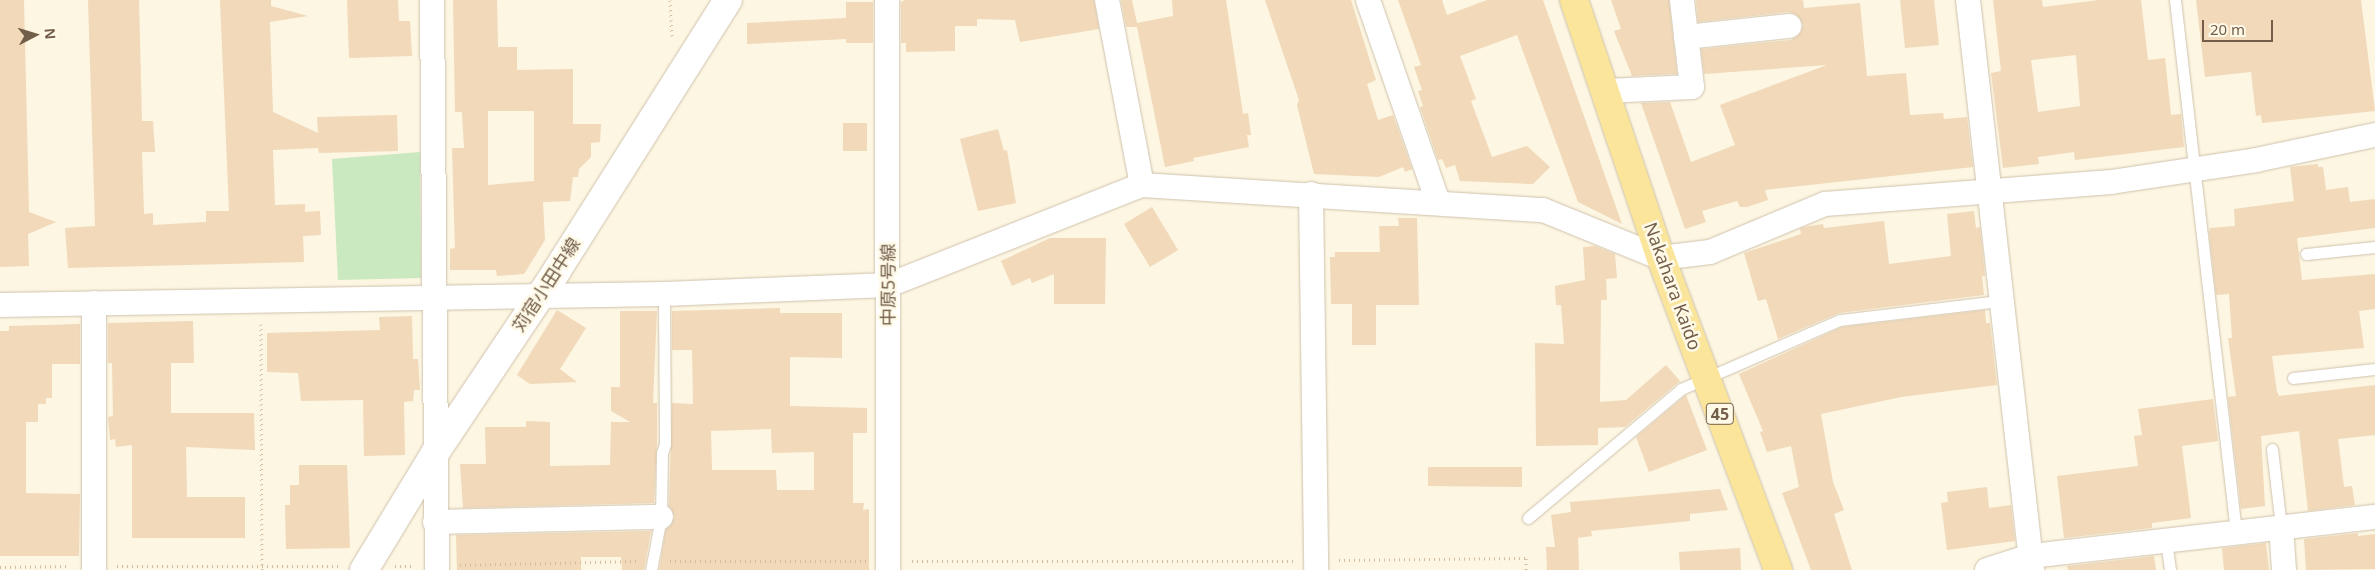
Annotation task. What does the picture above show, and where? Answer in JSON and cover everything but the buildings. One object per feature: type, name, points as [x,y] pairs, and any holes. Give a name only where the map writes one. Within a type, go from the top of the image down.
[{"type":"main road","name":"Nakahara Kaido","points":[[1574,0],[1661,258],[1778,570]]},
{"type":"street","points":[[432,0],[436,568]]},
{"type":"street","name":"苅宿小田中線","points":[[367,567],[435,453],[541,294],[728,0]]},
{"type":"street","name":"中原5号線","points":[[887,0],[888,566]]},
{"type":"street","points":[[1107,0],[1142,185]]},
{"type":"street","points":[[1368,0],[1438,202]]},
{"type":"street","points":[[1606,92],[1692,88],[1682,0]]},
{"type":"street","points":[[1968,0],[1990,191],[2000,301],[2032,563]]},
{"type":"street","points":[[1686,37],[1789,26]]},
{"type":"street","points":[[0,305],[541,294],[664,294],[889,285],[1142,185],[1311,194],[1543,210],[1661,258],[1710,252],[1826,204],[2111,182],[2193,169],[2375,135]]},
{"type":"street","points":[[1311,194],[1316,565]]},
{"type":"street","points":[[94,303],[94,568]]},
{"type":"street","points":[[436,522],[661,517]]},
{"type":"street","points":[[1987,570],[2166,541],[2375,517]]},
{"type":"street","points":[[2281,527],[2284,570]]},
{"type":"lane","points":[[2175,0],[2236,532]]},
{"type":"lane","points":[[2306,254],[2375,247]]},
{"type":"lane","points":[[651,566],[661,517],[662,453],[665,444],[664,294]]},
{"type":"lane","points":[[1528,518],[1681,389],[1840,320],[2000,301]]},
{"type":"lane","points":[[2293,378],[2375,369]]},
{"type":"lane","points":[[2272,449],[2281,527]]},
{"type":"lane","points":[[2166,541],[2170,570]]},
{"type":"path","points":[[670,0],[672,48]]},
{"type":"path","points":[[260,301],[262,570]]},
{"type":"path","points":[[0,567],[94,568],[262,564],[436,568],[1316,565],[1526,558],[1526,570]]},
{"type":"green space","points":[[420,152],[421,278],[338,280],[332,159]]}]
